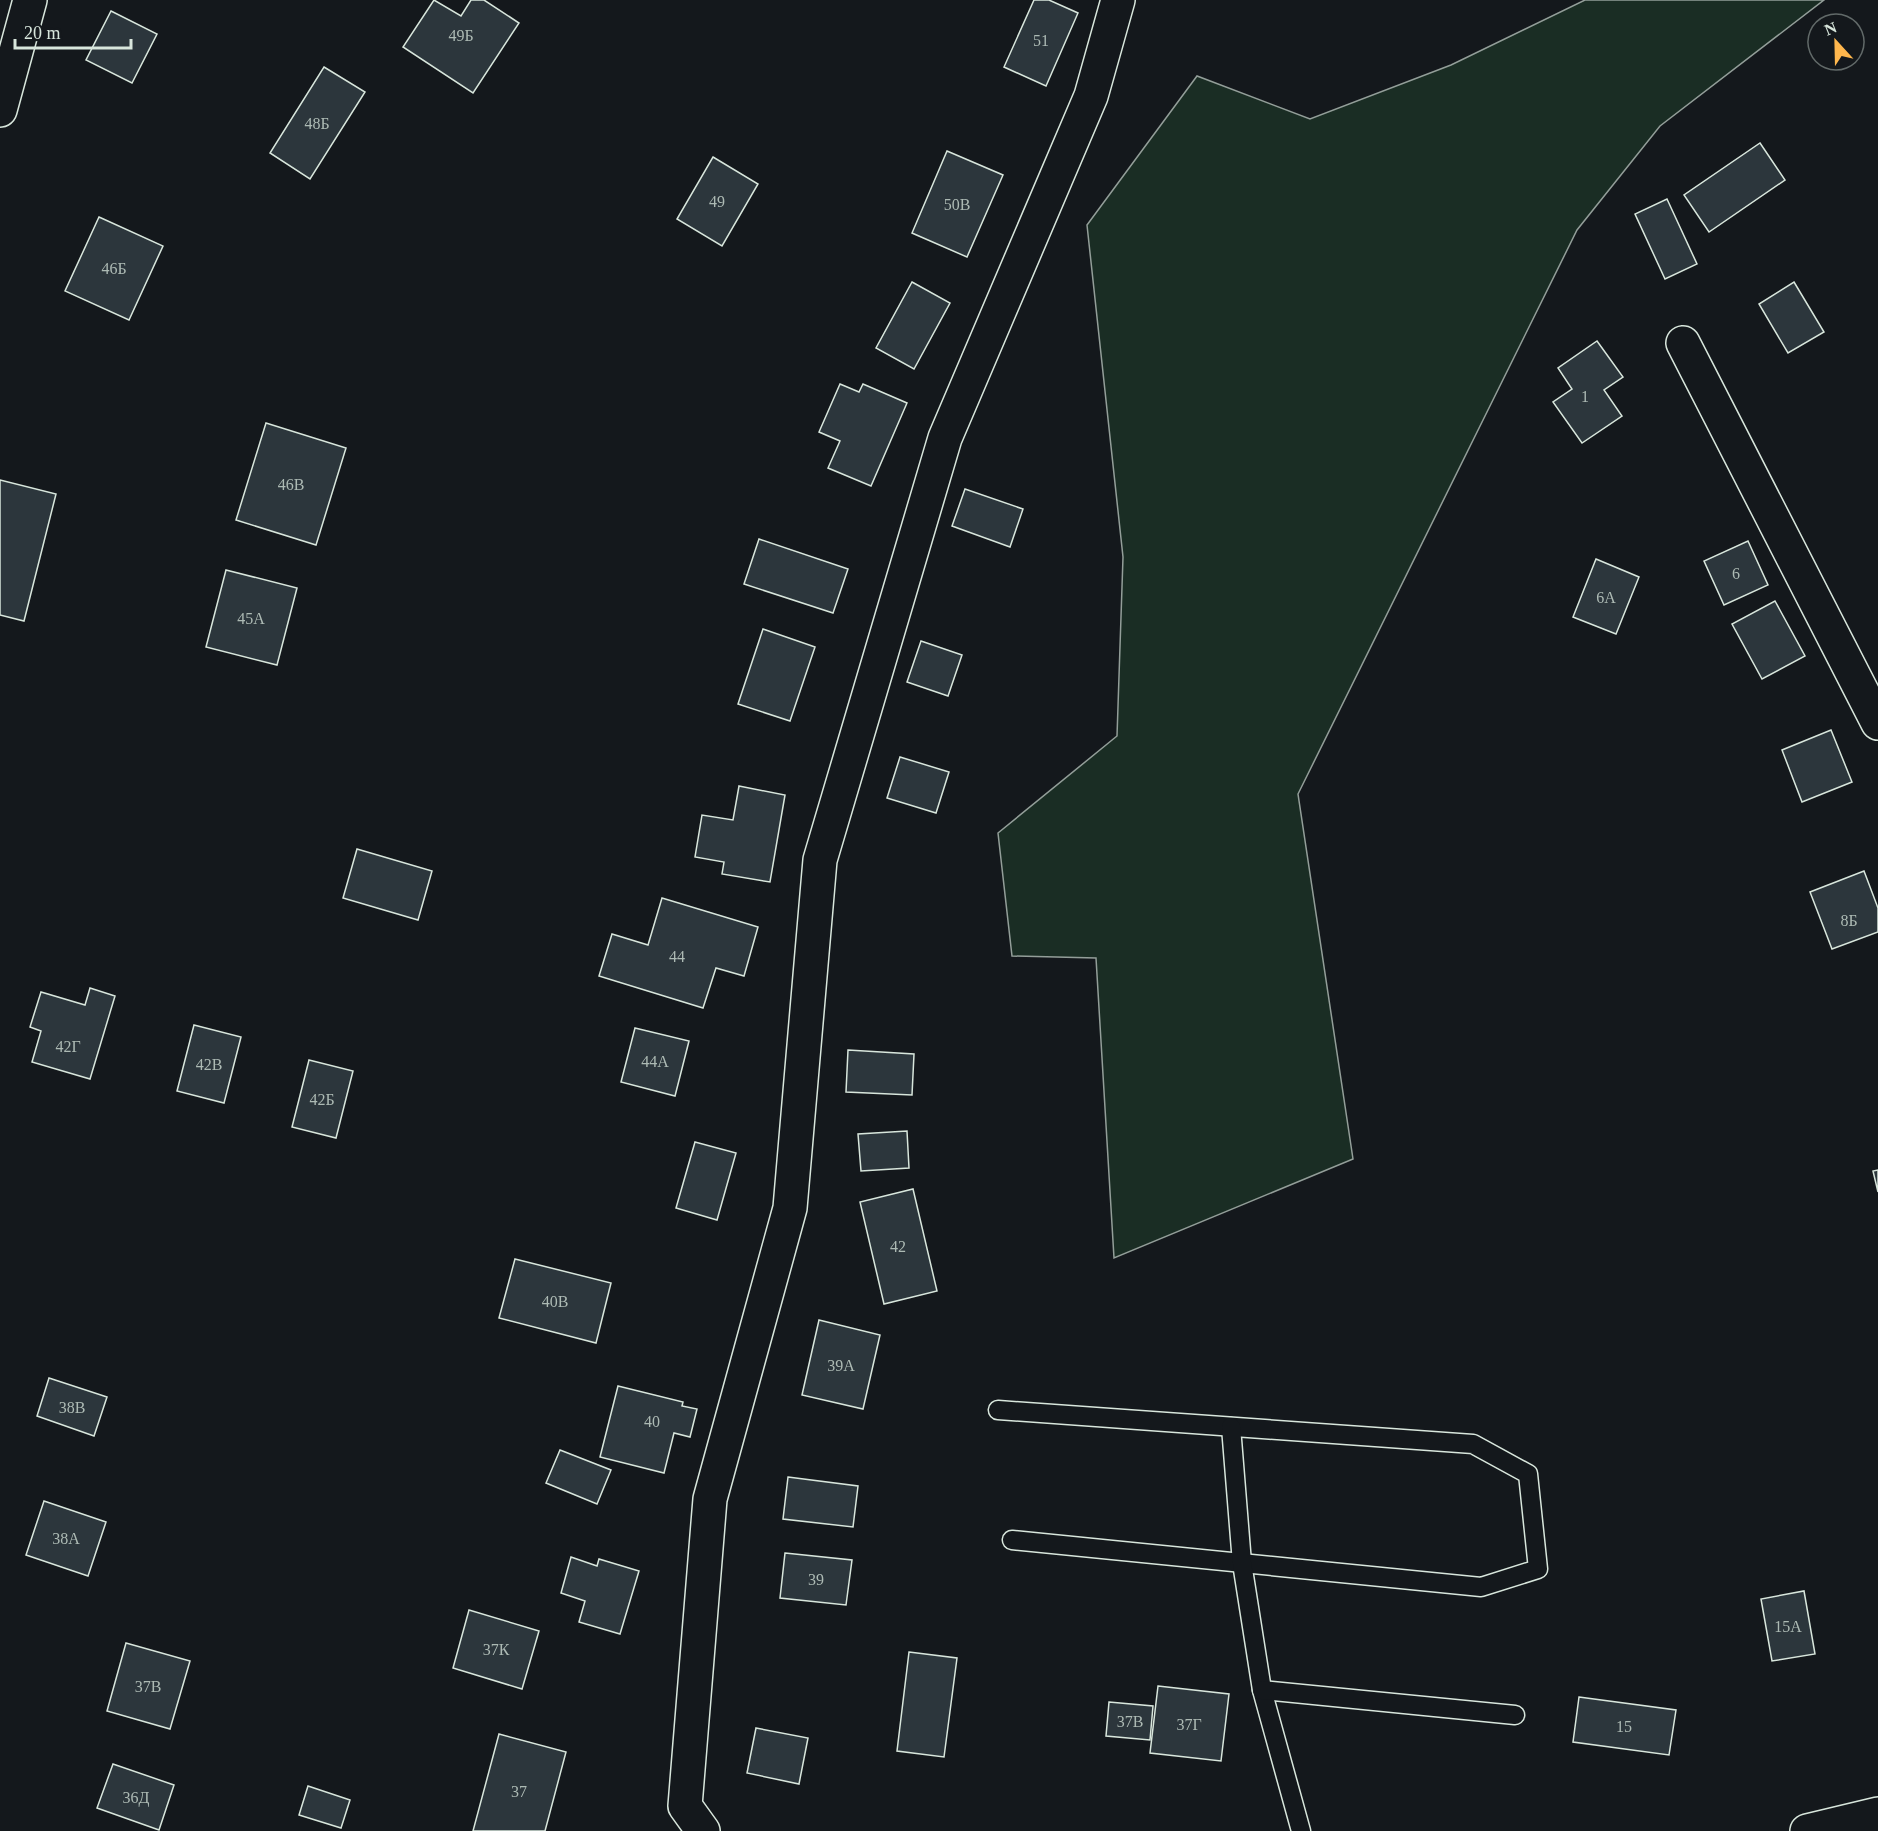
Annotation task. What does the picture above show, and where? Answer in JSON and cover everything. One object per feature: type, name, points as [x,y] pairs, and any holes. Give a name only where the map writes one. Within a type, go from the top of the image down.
[{"type":"street","points":[[0,110],[30,0]]},
{"type":"street","points":[[703,1831],[685,1806],[710,1499],[790,1208],[820,860],[945,438],[1091,96],[1118,0]]},
{"type":"street","points":[[1683,343],[1878,723]]},
{"type":"street","points":[[1807,1831],[1878,1814]]},
{"type":"lane","points":[[998,1410],[1473,1444],[1528,1474],[1538,1569],[1481,1587],[1012,1540]]},
{"type":"lane","points":[[1231,1427],[1242,1563],[1262,1690],[1301,1831]]},
{"type":"lane","points":[[1262,1690],[1515,1715]]},
{"type":"green space","points":[[1585,0],[1824,0],[1660,126],[1577,230],[1298,794],[1353,1159],[1114,1258],[1096,958],[1012,956],[998,833],[1117,736],[1123,557],[1087,225],[1197,76],[1310,119],[1451,65]]},
{"type":"building","points":[[434,0],[461,16],[471,0],[484,0],[519,23],[473,93],[403,47]]},
{"type":"building","points":[[1034,0],[1049,0],[1078,13],[1046,86],[1004,67]]},
{"type":"building","points":[[111,11],[157,34],[132,83],[86,60]]},
{"type":"building","points":[[324,67],[365,92],[310,179],[270,153]]},
{"type":"building","points":[[1760,143],[1785,180],[1709,232],[1684,195]]},
{"type":"building","points":[[947,151],[1003,175],[967,257],[912,233]]},
{"type":"building","points":[[713,157],[758,184],[722,246],[677,219]]},
{"type":"building","points":[[1667,199],[1697,264],[1665,279],[1635,214]]},
{"type":"building","points":[[99,217],[163,246],[129,320],[65,291]]},
{"type":"building","points":[[912,282],[950,303],[914,369],[876,348]]},
{"type":"building","points":[[1794,282],[1824,332],[1788,353],[1759,304]]},
{"type":"building","points":[[1597,341],[1623,377],[1604,390],[1622,416],[1582,443],[1553,402],[1572,389],[1558,368]]},
{"type":"building","points":[[840,384],[859,392],[863,384],[907,403],[871,486],[828,468],[840,441],[819,432]]},
{"type":"building","points":[[266,423],[346,448],[316,545],[236,520]]},
{"type":"building","points":[[0,480],[56,494],[24,621],[0,615]]},
{"type":"building","points":[[965,489],[1023,509],[1010,547],[952,526]]},
{"type":"building","points":[[759,539],[848,569],[833,613],[744,584]]},
{"type":"building","points":[[1748,541],[1768,585],[1724,605],[1704,561]]},
{"type":"building","points":[[1596,559],[1639,577],[1616,634],[1573,617]]},
{"type":"building","points":[[226,570],[297,588],[277,665],[206,647]]},
{"type":"building","points":[[1775,601],[1805,656],[1762,679],[1732,624]]},
{"type":"building","points":[[763,629],[815,647],[790,721],[738,704]]},
{"type":"building","points":[[921,641],[962,655],[948,696],[907,682]]},
{"type":"building","points":[[1831,730],[1852,782],[1802,802],[1782,750]]},
{"type":"building","points":[[900,757],[949,772],[936,813],[887,798]]},
{"type":"building","points":[[739,786],[785,795],[770,882],[722,874],[724,862],[695,857],[702,815],[733,820]]},
{"type":"building","points":[[357,849],[432,871],[418,920],[343,898]]},
{"type":"building","points":[[1864,871],[1878,908],[1878,932],[1832,949],[1810,892]]},
{"type":"building","points":[[662,898],[758,927],[744,976],[716,968],[703,1008],[599,976],[612,934],[648,945]]},
{"type":"building","points":[[90,988],[115,996],[90,1079],[32,1062],[41,1031],[30,1027],[41,992],[85,1005]]},
{"type":"building","points":[[194,1025],[241,1037],[224,1103],[177,1091]]},
{"type":"building","points":[[635,1028],[689,1041],[675,1096],[621,1082]]},
{"type":"building","points":[[848,1050],[914,1054],[912,1095],[846,1092]]},
{"type":"building","points":[[309,1060],[353,1071],[336,1138],[292,1127]]},
{"type":"building","points":[[907,1131],[909,1168],[861,1171],[858,1134]]},
{"type":"building","points":[[695,1142],[736,1153],[717,1220],[676,1208]]},
{"type":"building","points":[[1878,1170],[1878,1192],[1873,1171]]},
{"type":"building","points":[[913,1189],[937,1291],[884,1304],[860,1202]]},
{"type":"building","points":[[515,1259],[611,1283],[596,1343],[499,1318]]},
{"type":"building","points":[[819,1320],[880,1335],[863,1409],[802,1395]]},
{"type":"building","points":[[49,1378],[107,1397],[94,1436],[37,1416]]},
{"type":"building","points":[[618,1386],[683,1402],[682,1406],[697,1409],[690,1437],[674,1433],[664,1473],[600,1457]]},
{"type":"building","points":[[560,1450],[611,1470],[597,1504],[546,1483]]},
{"type":"building","points":[[788,1477],[858,1486],[853,1527],[783,1519]]},
{"type":"building","points":[[44,1501],[106,1522],[88,1576],[26,1555]]},
{"type":"building","points":[[785,1553],[852,1560],[846,1605],[780,1598]]},
{"type":"building","points":[[571,1557],[597,1566],[599,1559],[639,1571],[620,1634],[579,1622],[585,1601],[561,1593]]},
{"type":"building","points":[[1804,1591],[1815,1654],[1772,1661],[1761,1599]]},
{"type":"building","points":[[469,1610],[539,1631],[522,1689],[453,1668]]},
{"type":"building","points":[[126,1643],[190,1661],[170,1729],[107,1711]]},
{"type":"building","points":[[909,1652],[957,1658],[944,1757],[897,1751]]},
{"type":"building","points":[[1158,1686],[1229,1694],[1221,1761],[1150,1753]]},
{"type":"building","points":[[1579,1697],[1676,1710],[1669,1755],[1573,1742]]},
{"type":"building","points":[[1109,1702],[1153,1706],[1150,1740],[1106,1736]]},
{"type":"building","points":[[756,1728],[808,1738],[799,1784],[747,1773]]},
{"type":"building","points":[[499,1734],[566,1752],[545,1831],[473,1831]]},
{"type":"building","points":[[113,1764],[174,1785],[159,1830],[97,1808]]},
{"type":"building","points":[[308,1786],[350,1800],[341,1828],[299,1815]]}]
